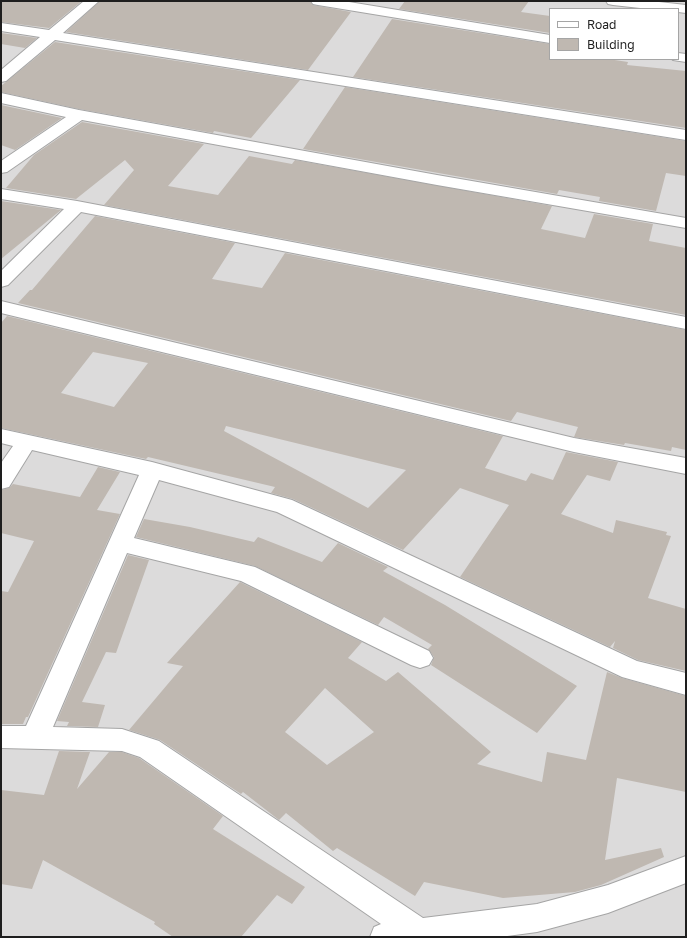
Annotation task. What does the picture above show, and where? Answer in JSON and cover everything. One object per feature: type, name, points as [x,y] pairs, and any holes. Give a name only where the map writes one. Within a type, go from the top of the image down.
[{"type":"street","points":[[1,78],[92,1]]},
{"type":"street","points":[[318,1],[549,39]]},
{"type":"street","points":[[614,1],[677,8]]},
{"type":"street","points":[[1,27],[686,135]]},
{"type":"street","points":[[1,98],[79,115],[686,223]]},
{"type":"street","points":[[1,168],[79,115]]},
{"type":"street","points":[[1,194],[77,206],[686,323]]},
{"type":"street","points":[[1,281],[77,206]]},
{"type":"street","points":[[1,306],[574,445],[686,466]]},
{"type":"street","points":[[1,436],[152,470],[284,506],[631,670],[686,684]]},
{"type":"street","points":[[1,481],[26,442]]},
{"type":"street","points":[[34,739],[152,470]]},
{"type":"street","points":[[120,543],[246,573],[420,658]]},
{"type":"street","points":[[1,737],[122,740],[149,749],[420,933]]},
{"type":"street","points":[[385,937],[537,918],[608,899],[686,870]]},
{"type":"shaded area","points":[[1,1],[686,1],[686,937],[1,937]]},
{"type":"building","points":[[1,1],[82,1],[49,28],[1,22]]},
{"type":"building","points":[[100,1],[310,1],[313,5],[351,12],[308,70],[66,32]]},
{"type":"building","points":[[405,1],[529,1],[521,12],[549,16],[549,33],[399,9]]},
{"type":"building","points":[[392,19],[549,44],[549,60],[615,60],[628,62],[627,65],[686,71],[686,128],[353,77]]},
{"type":"building","points":[[1,33],[37,38],[25,48],[1,44]]},
{"type":"building","points":[[55,42],[300,80],[251,138],[214,131],[213,133],[79,109],[1,92],[1,86]]},
{"type":"building","points":[[345,87],[686,141],[686,176],[666,173],[656,211],[599,201],[600,197],[559,190],[557,194],[303,149]]},
{"type":"building","points":[[1,105],[62,118],[15,150],[1,145]]},
{"type":"building","points":[[82,122],[204,144],[168,186],[218,195],[249,156],[292,164],[295,160],[552,206],[541,229],[585,238],[594,214],[653,224],[649,241],[686,248],[686,315],[104,205],[134,170],[125,160],[76,199],[6,188],[34,155]]},
{"type":"building","points":[[1,201],[61,210],[1,259]]},
{"type":"building","points":[[95,216],[235,243],[212,279],[262,288],[285,253],[686,330],[686,450],[672,447],[671,451],[625,443],[624,445],[574,437],[578,427],[517,412],[511,421],[18,303],[30,290],[32,290]]},
{"type":"building","points":[[7,316],[503,436],[485,468],[526,481],[531,473],[553,480],[566,452],[618,462],[610,481],[587,475],[561,514],[613,533],[616,520],[667,532],[666,535],[671,536],[648,598],[686,609],[686,671],[638,660],[613,648],[615,641],[610,647],[460,577],[509,505],[460,488],[403,550],[293,499],[271,493],[275,487],[148,457],[146,459],[1,428],[1,323]],"holes":[[[93,352],[148,363],[114,407],[61,393]],[[226,426],[406,470],[368,508],[224,431]]]},
{"type":"building","points":[[98,467],[120,472],[97,510],[120,514],[28,717],[26,717],[23,724],[1,724],[1,591],[8,592],[34,541],[1,533],[1,490],[9,488],[13,484],[80,497]]},
{"type":"building","points":[[144,519],[190,527],[254,542],[258,537],[322,562],[338,543],[388,567],[383,571],[445,605],[577,686],[537,733],[431,665],[434,657],[428,649],[432,645],[384,617],[378,625],[255,566],[136,537]]},
{"type":"building","points":[[128,555],[149,560],[116,653],[106,652],[82,702],[105,705],[98,727],[67,726],[69,722],[57,721]]},
{"type":"building","points":[[240,582],[362,642],[348,658],[386,681],[398,672],[491,752],[477,764],[542,782],[547,752],[586,760],[607,672],[622,678],[686,696],[686,792],[617,778],[605,860],[661,848],[664,857],[601,885],[575,892],[503,898],[424,882],[415,896],[337,848],[333,851],[286,813],[279,820],[243,792],[241,794],[160,740],[129,730],[183,666],[167,663]],"holes":[[[325,688],[374,732],[327,765],[285,732]]]},
{"type":"building","points":[[59,751],[90,752],[77,789],[109,752],[122,752],[139,758],[223,816],[213,829],[305,887],[292,904],[277,895],[241,937],[173,937],[154,924],[155,922],[43,860],[32,889],[1,884],[1,790],[44,795]]}]
